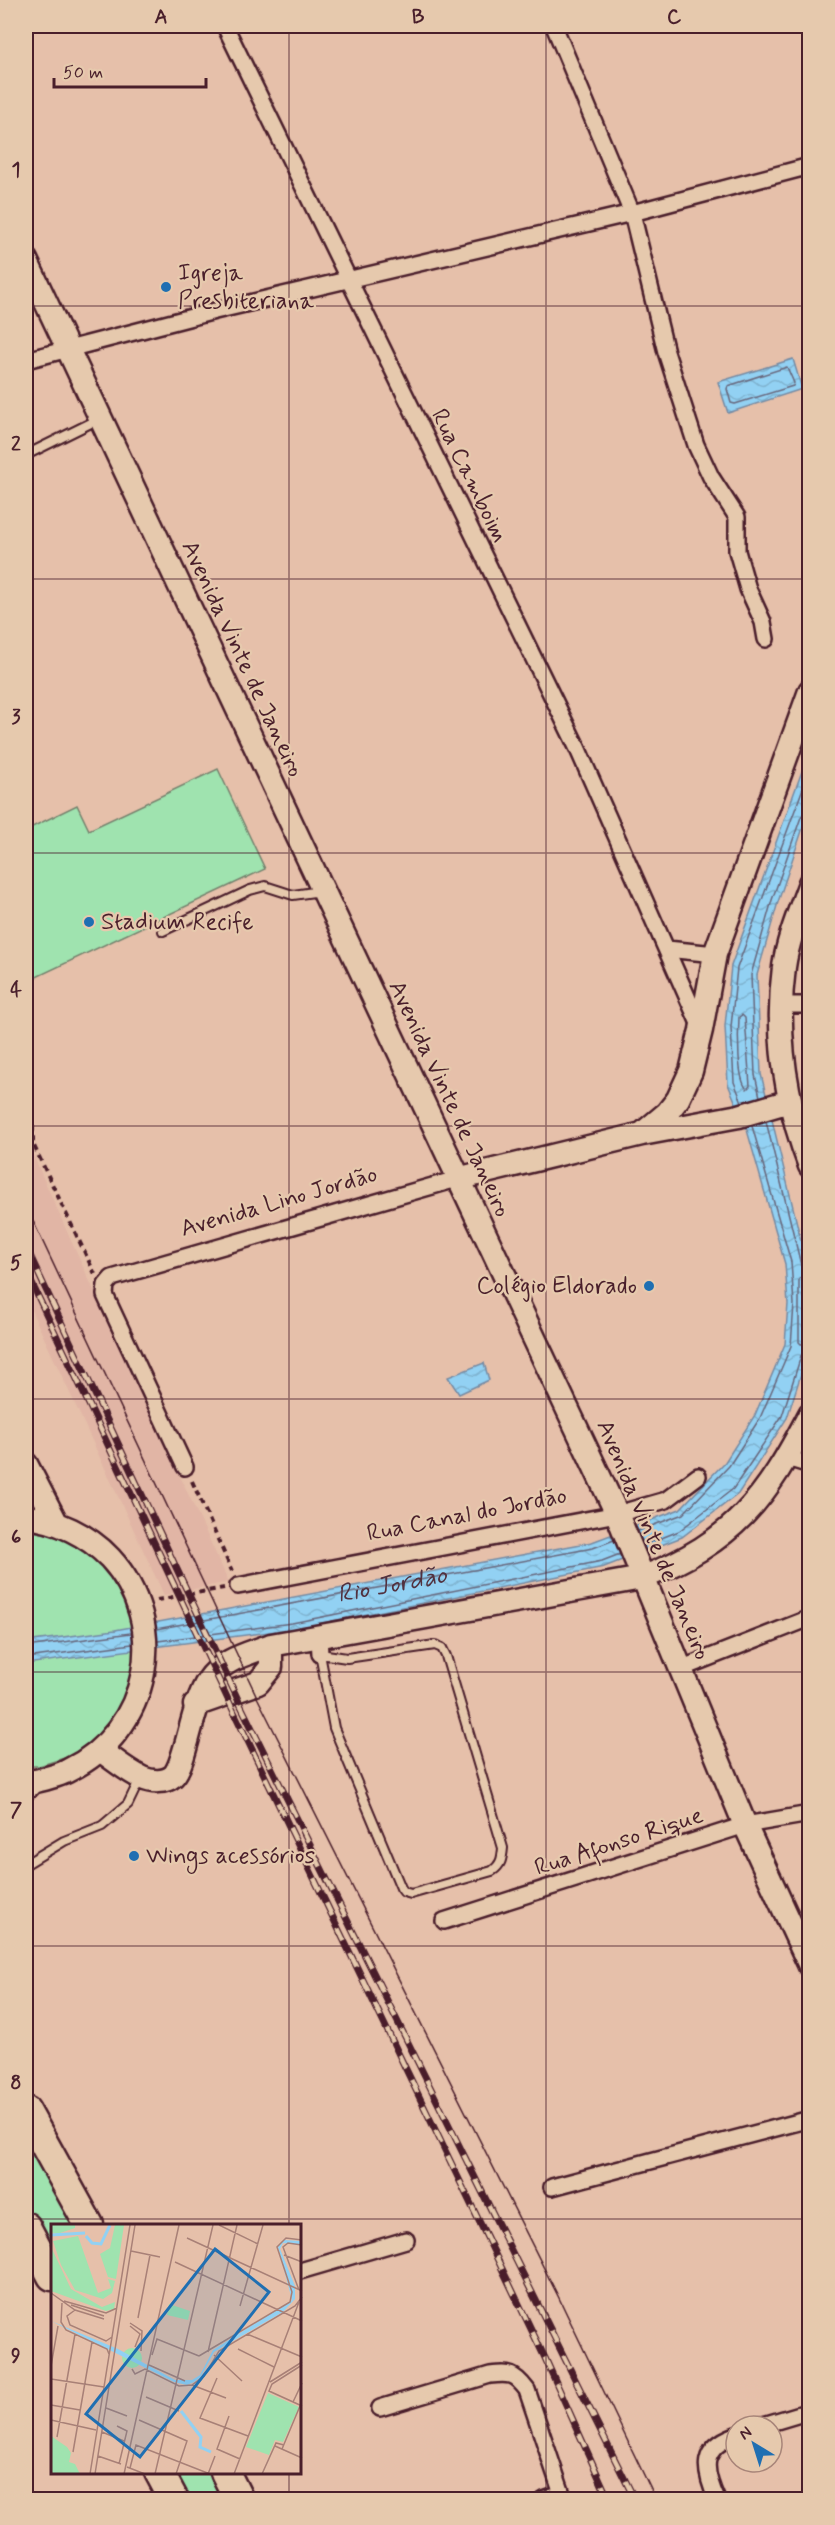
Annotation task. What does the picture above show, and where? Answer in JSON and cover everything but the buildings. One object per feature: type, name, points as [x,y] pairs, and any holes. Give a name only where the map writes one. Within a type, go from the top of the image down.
[{"type":"highway","points":[[26,2111],[88,2224]]},
{"type":"highway","points":[[26,2227],[51,2274]]},
{"type":"highway","points":[[160,2474],[174,2499]]},
{"type":"highway","points":[[226,2474],[239,2499]]},
{"type":"main road","name":"Avenida Vinte de Janeiro","points":[[26,260],[321,891],[619,1518],[745,1825],[810,1966]]},
{"type":"main road","points":[[642,1134],[661,1119],[678,1099],[691,1071],[715,954],[810,691]]},
{"type":"main road","points":[[810,884],[789,945],[784,967],[781,1104],[797,1132],[810,1166]]},
{"type":"main road","name":"Avenida Lino Jordão","points":[[457,1179],[642,1134],[740,1116],[781,1104]]},
{"type":"main road","points":[[100,1750],[141,1778],[158,1781],[174,1775],[178,1769],[195,1705],[208,1681],[227,1662],[271,1645],[320,1646],[641,1576],[677,1565],[708,1547],[733,1526],[762,1496],[787,1458],[810,1414]]},
{"type":"main road","points":[[26,1464],[57,1524]]},
{"type":"main road","points":[[26,1517],[57,1524],[81,1534],[102,1550],[120,1569],[140,1610],[146,1658],[142,1683],[134,1706],[122,1727],[100,1750],[69,1771],[26,1783]]},
{"type":"main road","points":[[195,1705],[258,1683],[271,1667],[271,1645]]},
{"type":"street","name":"Rua Camboim","points":[[225,26],[577,747],[701,1030]]},
{"type":"street","points":[[554,26],[632,213],[666,352],[696,445],[711,477],[737,517],[737,551],[748,589],[763,622],[766,639]]},
{"type":"street","points":[[26,360],[632,213],[810,166]]},
{"type":"street","points":[[667,949],[715,954]]},
{"type":"street","points":[[782,1005],[810,1005]]},
{"type":"street","name":"Avenida Lino Jordão","points":[[106,1285],[112,1278],[146,1267],[457,1179]]},
{"type":"street","points":[[106,1285],[105,1295],[119,1328],[185,1467]]},
{"type":"street","points":[[787,1458],[810,1465]]},
{"type":"street","name":"Rua Canal do Jordão","points":[[238,1586],[619,1518],[666,1500],[698,1476]]},
{"type":"street","points":[[680,1669],[810,1618]]},
{"type":"street","name":"Rua Afonso Rique","points":[[444,1921],[745,1825],[810,1814]]},
{"type":"street","points":[[552,2187],[810,2119]]},
{"type":"street","points":[[302,2270],[406,2240]]},
{"type":"street","points":[[380,2408],[490,2375],[506,2373],[514,2376],[527,2390],[562,2497],[544,2499]]},
{"type":"street","points":[[784,2419],[810,2411]]},
{"type":"street","points":[[717,2499],[711,2486],[708,2455],[713,2446],[724,2441]]},
{"type":"lane","points":[[26,455],[99,419]]},
{"type":"lane","points":[[163,931],[250,890],[265,886],[293,895],[321,891]]},
{"type":"lane","points":[[435,1645],[442,1648],[502,1848],[502,1859],[499,1866],[482,1874],[435,1888],[411,1894],[404,1892],[334,1728],[320,1646],[347,1658],[435,1645]]},
{"type":"lane","points":[[26,1864],[64,1841],[102,1826],[128,1804],[141,1778]]},
{"type":"path","points":[[26,1106],[33,1124],[33,1144],[87,1259],[97,1276],[106,1285]]},
{"type":"path","points":[[140,1610],[238,1586],[185,1467]]},
{"type":"shaded area","points":[[26,1139],[229,1582],[164,1595],[26,1299]]},
{"type":"green space","name":"Stadium Recife","points":[[218,769],[265,869],[28,981],[26,975],[26,830],[77,805],[89,830]]},
{"type":"green space","points":[[26,1530],[64,1537],[98,1557],[123,1586],[138,1621],[130,1698],[108,1730],[77,1754],[39,1766],[26,1766]]},
{"type":"green space","points":[[26,2138],[75,2224],[51,2224],[51,2251],[26,2203]]},
{"type":"green space","points":[[171,2474],[210,2474],[223,2499],[185,2499]]},
{"type":"water","points":[[793,359],[802,389],[728,413],[718,382]]},
{"type":"water","name":"Rio Jordão","points":[[809,752],[809,810],[778,902],[757,975],[761,1074],[809,1274],[809,1349],[787,1418],[738,1494],[682,1537],[604,1567],[292,1629],[26,1664],[26,1642],[115,1630],[592,1542],[680,1509],[725,1462],[755,1415],[785,1344],[788,1304],[785,1264],[747,1130],[728,1084],[725,1026],[731,966]]},
{"type":"water","points":[[484,1363],[489,1380],[459,1394],[448,1377]]},
{"type":"tram line","points":[[26,1206],[258,1699],[558,2296],[656,2500]]},
{"type":"railway","points":[[26,1247],[241,1706],[635,2500]]},
{"type":"railway","points":[[26,1271],[233,1710],[545,2358],[609,2500]]},
{"type":"place","name":"Igreja Presbiteriana","points":[[166,287]]},
{"type":"place","name":"Stadium Recife","points":[[89,922]]},
{"type":"place","name":"Colégio Eldorado","points":[[649,1286]]},
{"type":"place","name":"Wings acessórios","points":[[134,1856]]}]
